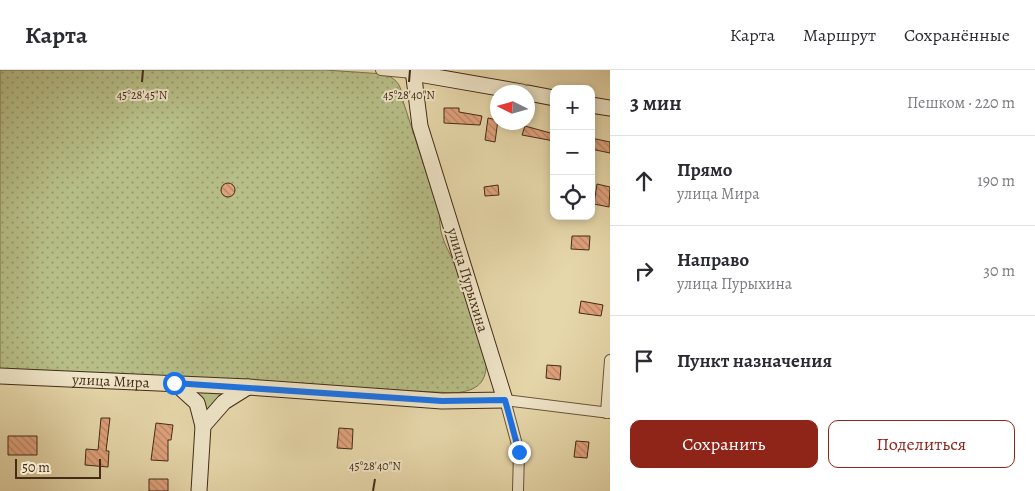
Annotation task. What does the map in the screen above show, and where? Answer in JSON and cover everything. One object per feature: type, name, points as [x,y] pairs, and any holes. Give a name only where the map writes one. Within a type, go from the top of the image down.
[{"type":"street","points":[[381,70],[413,71],[490,86]]},
{"type":"street","name":"улица Пурыхина","points":[[413,71],[420,126],[505,400],[519,452],[518,491]]},
{"type":"street","points":[[535,94],[550,97]]},
{"type":"street","points":[[595,106],[610,108]]},
{"type":"street","points":[[608,413],[610,360]]},
{"type":"street","name":"улица Мира","points":[[0,376],[248,387],[442,401],[505,400],[608,413]]},
{"type":"street","points":[[174,383],[197,403],[203,426],[199,491]]},
{"type":"street","points":[[203,426],[224,402],[248,387]]},
{"type":"green space","points":[[0,70],[325,70],[384,74],[393,79],[400,87],[440,215],[442,237],[469,302],[486,358],[483,380],[475,388],[454,393],[0,370]]},
{"type":"green space","points":[[196,392],[223,393],[207,409]]},
{"type":"building","points":[[444,108],[459,108],[459,112],[482,116],[480,125],[444,123]]},
{"type":"building","points":[[488,118],[490,118],[490,130],[497,130],[495,142],[485,140]]},
{"type":"building","points":[[535,129],[550,133],[550,140],[522,135],[524,130]]},
{"type":"building","points":[[595,139],[610,142],[610,153],[595,150]]},
{"type":"building","points":[[225,183],[231,183],[235,190],[231,197],[225,197],[221,193],[221,187]]},
{"type":"building","points":[[597,184],[610,187],[609,207],[595,204]]},
{"type":"building","points":[[498,185],[499,195],[485,196],[484,187]]},
{"type":"building","points":[[572,236],[590,236],[589,250],[571,249]]},
{"type":"building","points":[[581,301],[603,305],[601,316],[579,313]]},
{"type":"building","points":[[547,365],[561,366],[560,380],[546,378]]},
{"type":"building","points":[[101,418],[110,418],[106,451],[109,451],[108,467],[85,465],[86,449],[98,450]]},
{"type":"building","points":[[156,423],[173,425],[171,440],[168,440],[168,461],[151,460]]},
{"type":"building","points":[[339,428],[353,429],[352,449],[337,448]]},
{"type":"building","points":[[8,436],[37,436],[37,455],[8,455]]},
{"type":"building","points":[[576,441],[589,442],[587,458],[574,457]]},
{"type":"building","points":[[149,479],[168,479],[168,491],[149,491]]},
{"type":"route","points":[[174,383],[442,401],[505,400],[519,452]]}]
